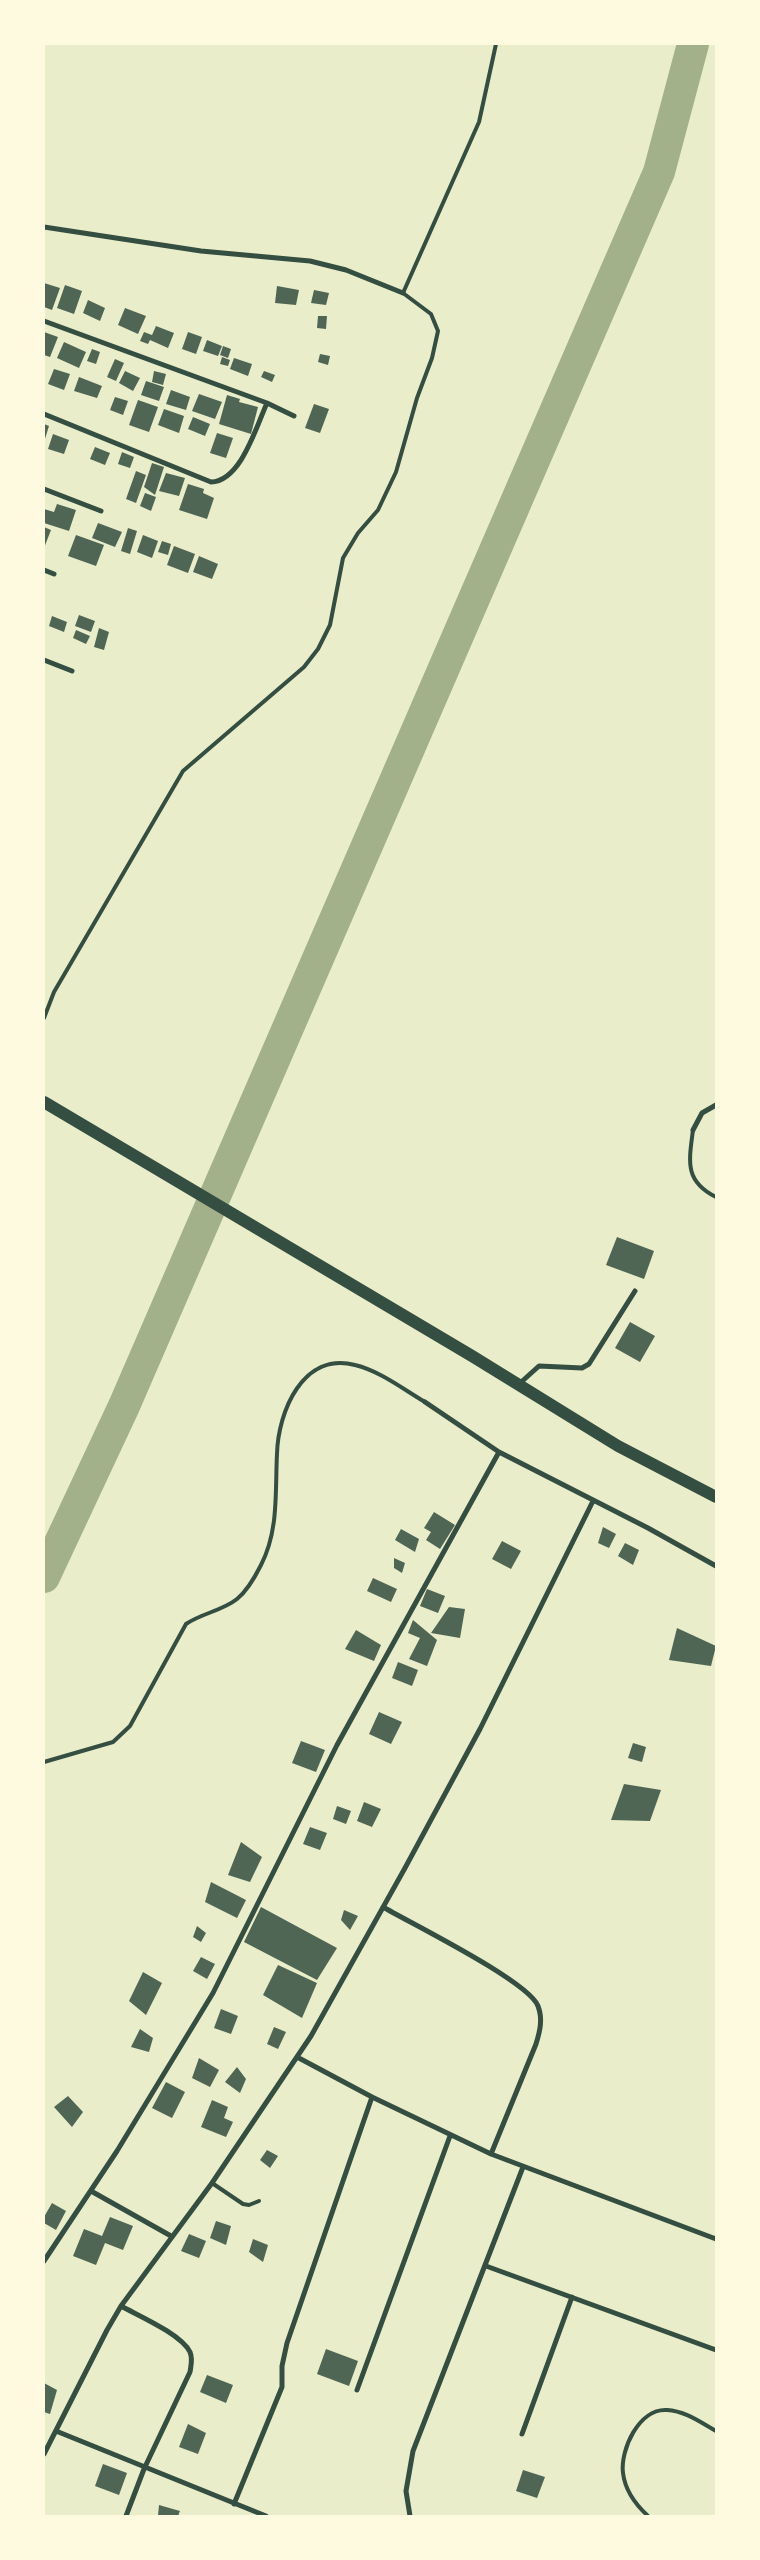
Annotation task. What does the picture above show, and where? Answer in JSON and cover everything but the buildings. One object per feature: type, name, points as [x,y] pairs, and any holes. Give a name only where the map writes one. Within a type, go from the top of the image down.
[{"type":"main road","points":[[44,1102],[519,1384],[618,1446],[716,1497]]},
{"type":"street","points":[[44,227],[201,251],[310,261],[346,270],[403,293]]},
{"type":"street","points":[[44,321],[267,403],[294,416]]},
{"type":"street","points":[[44,414],[211,482],[220,481],[228,477],[244,454],[267,403]]},
{"type":"street","points":[[44,489],[101,511]]},
{"type":"street","points":[[44,570],[54,574]]},
{"type":"street","points":[[44,660],[72,671]]},
{"type":"street","points":[[693,1130],[702,1113],[716,1105]]},
{"type":"street","points":[[519,1384],[539,1366],[582,1368],[589,1364],[635,1291]]},
{"type":"street","points":[[425,1402],[499,1452],[716,1566]]},
{"type":"street","points":[[44,2261],[91,2191],[213,1993],[337,1745],[499,1452]]},
{"type":"street","points":[[44,2454],[106,2330],[121,2306],[212,2183],[298,2057],[383,1907],[480,1729],[593,1501]]},
{"type":"street","points":[[383,1907],[496,1971],[529,1993],[538,2006],[542,2025],[536,2044],[491,2154]]},
{"type":"street","points":[[298,2057],[372,2097],[491,2154],[716,2239]]},
{"type":"street","points":[[234,2504],[280,2395],[287,2344],[372,2097]]},
{"type":"street","points":[[357,2390],[450,2136]]},
{"type":"street","points":[[410,2516],[406,2491],[413,2451],[523,2167]]},
{"type":"street","points":[[91,2191],[171,2236]]},
{"type":"street","points":[[486,2266],[716,2350]]},
{"type":"street","points":[[522,2434],[572,2297]]},
{"type":"street","points":[[121,2306],[169,2333],[184,2344],[191,2353],[192,2361],[190,2372],[144,2469],[126,2516]]},
{"type":"street","points":[[56,2431],[144,2469],[266,2516]]},
{"type":"lane","points":[[44,1018],[54,992],[183,771],[304,667],[318,649],[330,625],[343,558],[358,533],[378,510],[396,472],[417,398],[432,358],[438,331],[431,314],[403,293],[479,122],[496,44]]},
{"type":"lane","points":[[693,1130],[690,1154],[692,1174],[702,1190],[716,1197]]},
{"type":"lane","points":[[44,1762],[113,1742],[130,1726],[186,1624],[199,1615],[237,1599],[251,1582],[262,1564],[270,1541],[277,1508],[277,1452],[283,1418],[290,1397],[307,1375],[333,1362],[354,1364],[374,1372],[425,1402]]},
{"type":"lane","points":[[212,2183],[243,2204],[249,2205],[259,2201]]},
{"type":"lane","points":[[648,2516],[639,2508],[627,2488],[623,2473],[624,2449],[639,2425],[651,2413],[665,2410],[684,2413],[716,2431]]},
{"type":"waterway","points":[[44,1577],[124,1406],[659,172],[693,44]]}]
